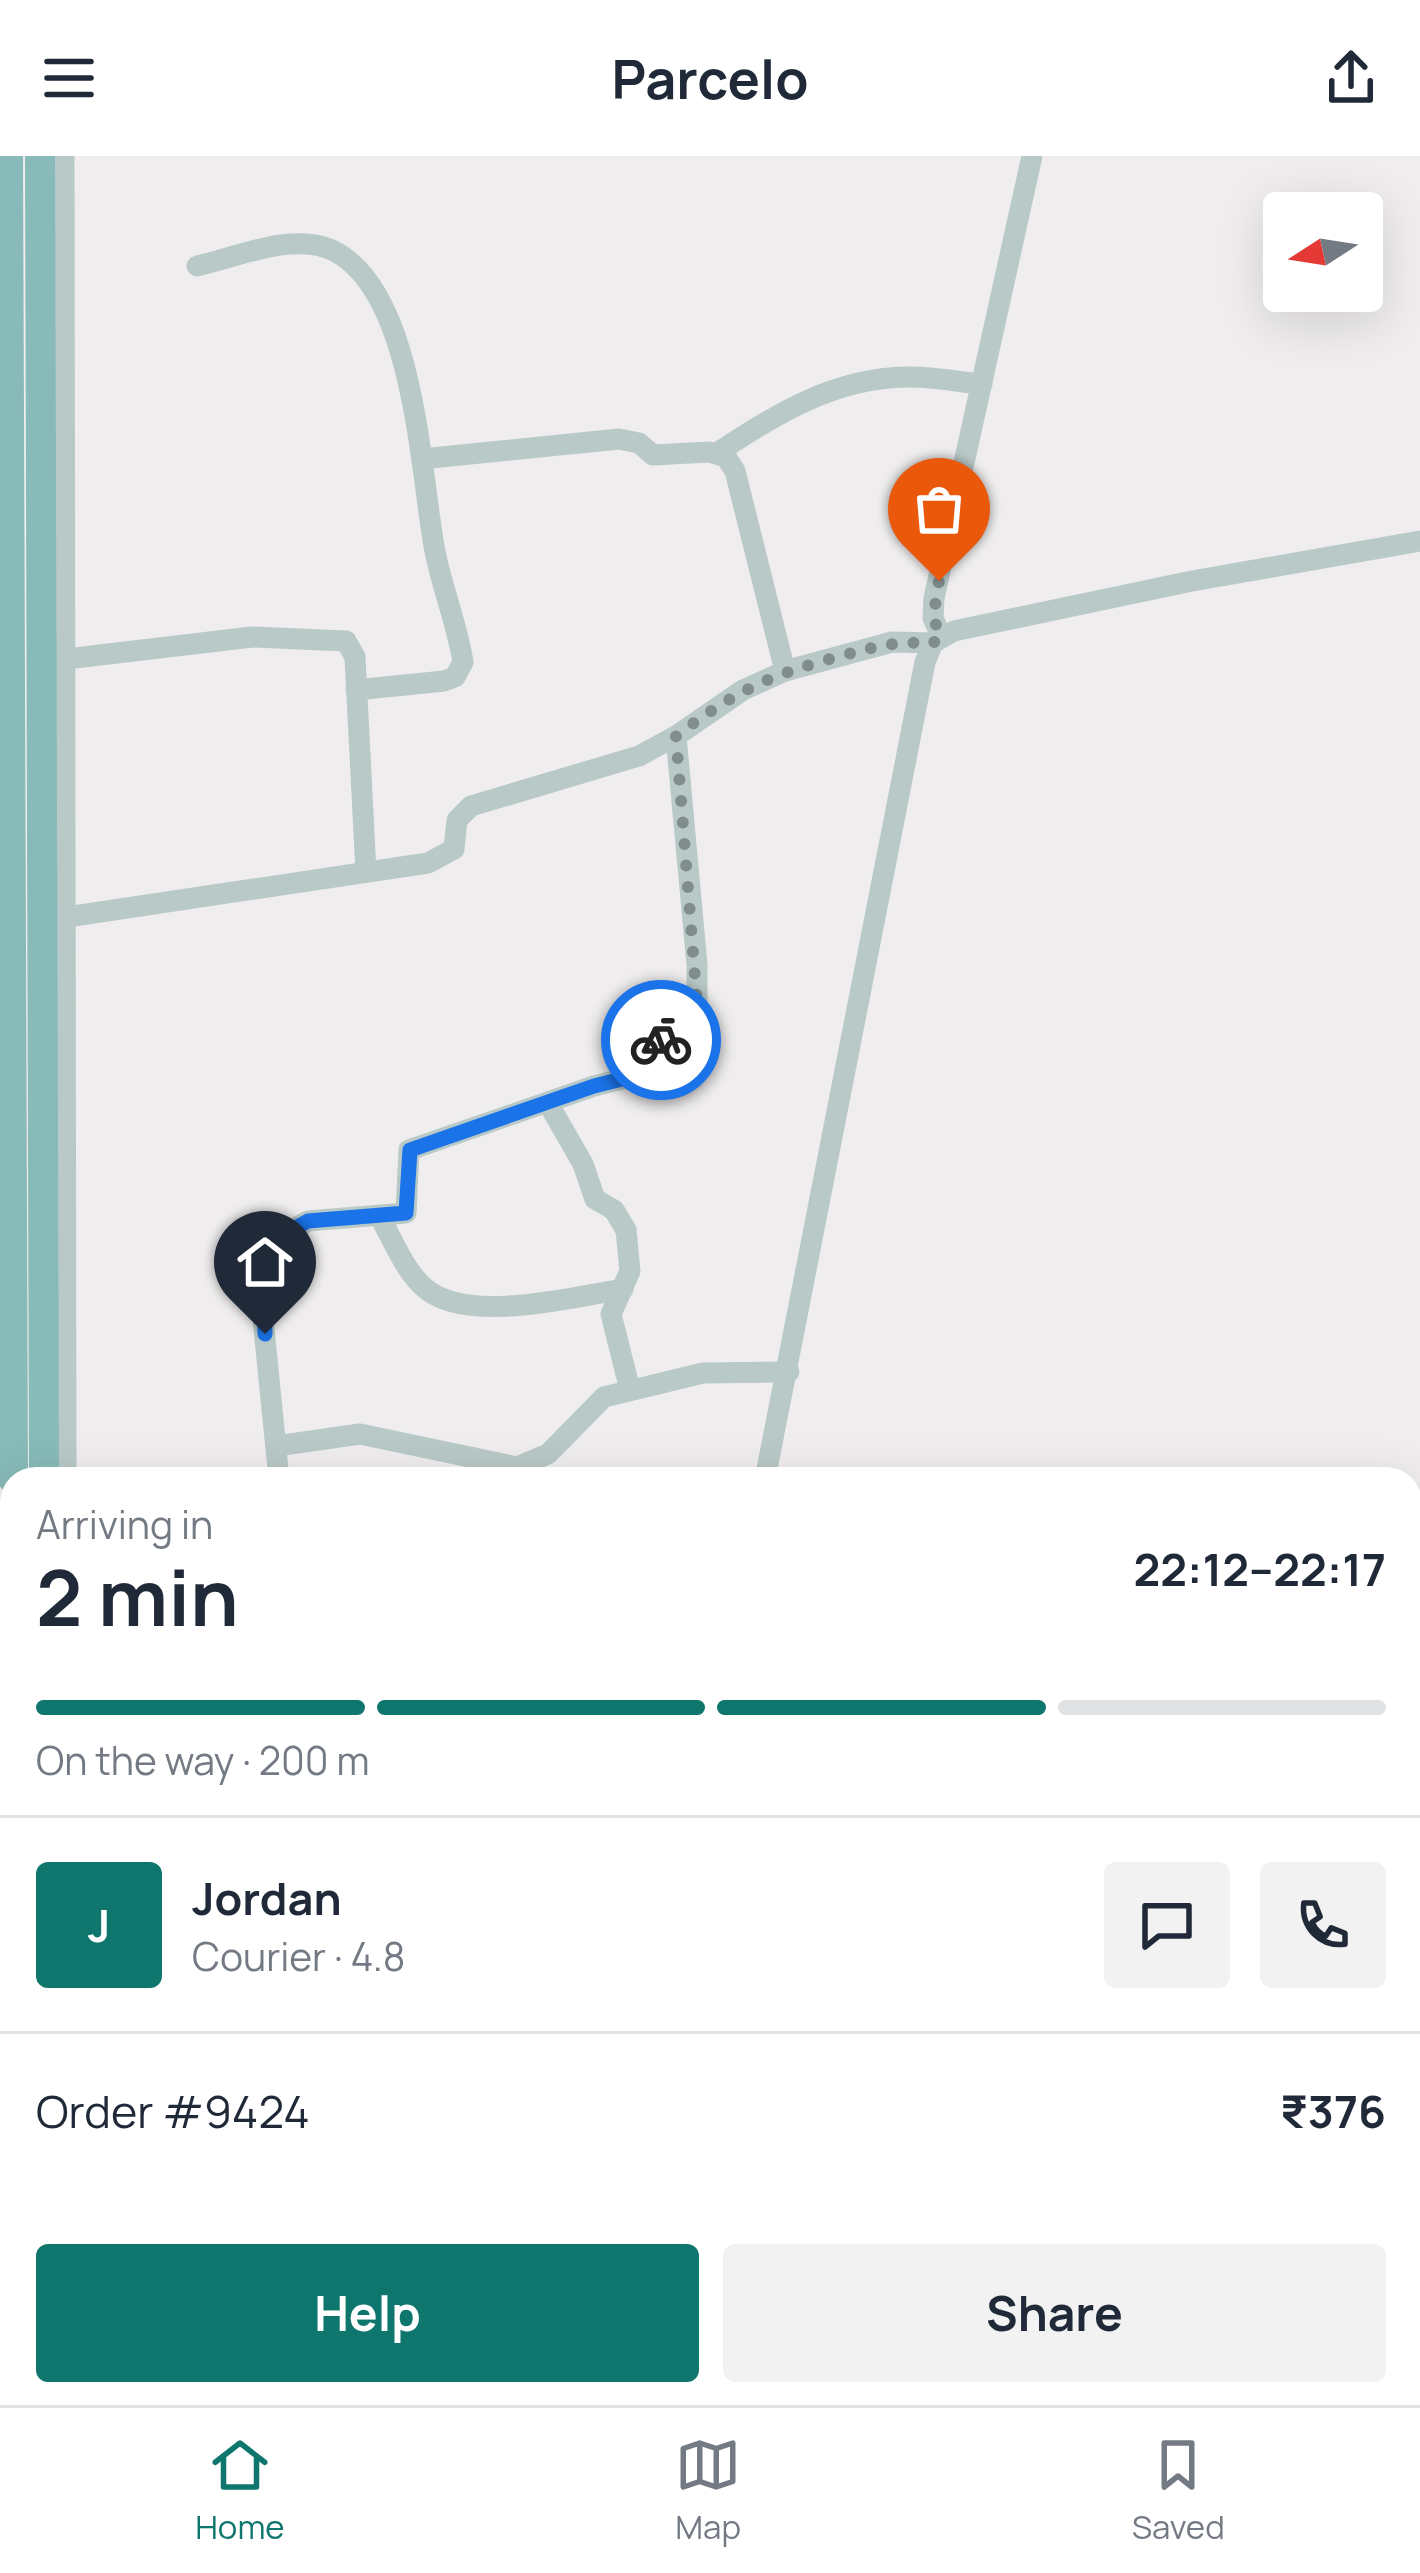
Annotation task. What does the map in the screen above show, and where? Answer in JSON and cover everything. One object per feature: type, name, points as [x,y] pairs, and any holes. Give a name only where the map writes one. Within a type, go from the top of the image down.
[{"type":"highway","points":[[8,156],[13,1467]]},
{"type":"highway","points":[[40,156],[44,1467]]},
{"type":"street","points":[[64,156],[66,1467]]},
{"type":"street","points":[[767,1467],[925,662],[970,383],[1031,156]]},
{"type":"street","points":[[197,266],[302,244],[320,246],[346,259],[380,302],[392,328],[408,377],[435,550],[461,652],[460,671],[444,680],[356,690]]},
{"type":"street","points":[[40,384],[65,330]]},
{"type":"street","points":[[422,459],[619,439],[639,443],[653,455],[717,452],[778,413],[843,386],[890,377],[970,383]]},
{"type":"street","points":[[717,452],[734,471],[785,670]]},
{"type":"street","points":[[67,917],[428,863],[449,854],[456,843],[458,820],[471,806],[629,760],[676,736],[742,690],[785,670],[1126,594],[1420,541]]},
{"type":"street","points":[[66,659],[233,639],[335,638],[352,647],[366,872]]},
{"type":"street","points":[[279,1467],[264,1300],[290,1276],[299,1226],[319,1220],[399,1216],[408,1207],[410,1150],[657,1068],[663,1027],[691,1014],[697,1003],[676,736]]},
{"type":"street","points":[[548,1103],[583,1164],[596,1199],[622,1219],[631,1262],[611,1314],[630,1390]]},
{"type":"street","points":[[380,1217],[417,1280],[439,1297],[485,1306],[622,1289]]},
{"type":"street","points":[[276,1446],[360,1434],[517,1467],[548,1454],[592,1405],[630,1390],[704,1373],[784,1372]]},
{"type":"way so far","points":[[661,1040],[663,1027],[691,1014],[698,985],[676,736],[742,690],[785,670],[903,640],[932,644],[941,636],[933,618],[939,581]]},
{"type":"route","points":[[265,1334],[264,1300],[290,1276],[299,1226],[308,1221],[406,1213],[410,1150],[594,1086],[650,1072],[661,1061],[661,1040]]}]
